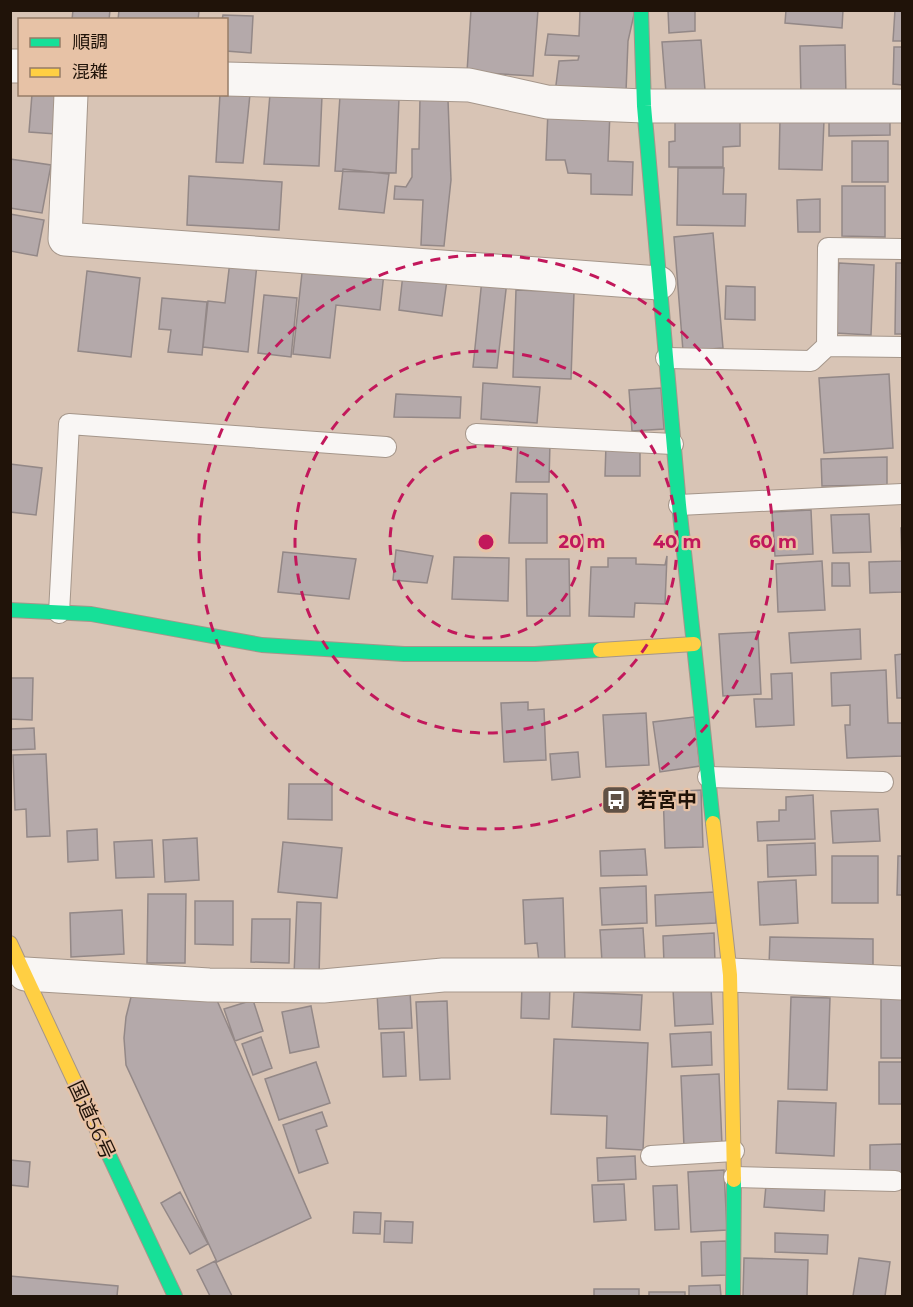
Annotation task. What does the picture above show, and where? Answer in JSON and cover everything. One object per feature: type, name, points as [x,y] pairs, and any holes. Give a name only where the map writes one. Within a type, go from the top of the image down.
[{"type":"main road","points":[[641,10],[644,106],[673,444],[730,975],[734,1150],[733,1296]]},
{"type":"main road","points":[[10,610],[91,615],[262,645],[404,654],[535,654],[694,644]]},
{"type":"main road","name":"国道56号","points":[[10,943],[175,1296]]},
{"type":"street","points":[[228,79],[469,85],[547,102],[644,106],[903,106]]},
{"type":"street","points":[[71,96],[65,239],[659,283]]},
{"type":"street","points":[[25,974],[208,985],[323,986],[443,975],[730,975],[903,983]]},
{"type":"lane","points":[[666,358],[812,361],[827,346],[828,248],[903,249]]},
{"type":"lane","points":[[827,346],[903,347]]},
{"type":"lane","points":[[59,613],[69,424],[387,447]]},
{"type":"lane","points":[[476,434],[673,444]]},
{"type":"lane","points":[[679,505],[903,494]]},
{"type":"lane","points":[[708,777],[883,782]]},
{"type":"lane","points":[[651,1156],[734,1150]]},
{"type":"lane","points":[[734,1177],[895,1181]]},
{"type":"building","points":[[73,10],[110,10],[109,18],[72,18]]},
{"type":"building","points":[[119,10],[199,11],[198,18],[118,18]]},
{"type":"building","points":[[471,10],[538,10],[533,76],[467,72]]},
{"type":"building","points":[[580,10],[635,10],[628,41],[626,92],[555,93],[559,61],[578,60],[579,56],[545,55],[548,34],[579,36]]},
{"type":"building","points":[[668,10],[695,10],[695,31],[669,33]]},
{"type":"building","points":[[786,10],[843,10],[842,28],[785,23]]},
{"type":"building","points":[[895,10],[902,10],[902,41],[893,41]]},
{"type":"building","points":[[223,15],[253,16],[251,53],[228,51],[228,18],[222,18]]},
{"type":"building","points":[[701,40],[705,90],[666,93],[662,42]]},
{"type":"building","points":[[845,45],[846,99],[801,99],[800,46]]},
{"type":"building","points":[[894,47],[902,47],[902,85],[893,84]]},
{"type":"building","points":[[250,94],[243,163],[216,162],[220,96]]},
{"type":"building","points":[[270,94],[322,96],[319,166],[264,164]]},
{"type":"building","points":[[32,96],[60,96],[56,134],[29,132]]},
{"type":"building","points":[[340,96],[399,98],[396,173],[335,171]]},
{"type":"building","points":[[420,99],[448,100],[451,180],[444,246],[421,245],[423,200],[394,199],[395,186],[406,187],[412,177],[412,149],[419,149]]},
{"type":"building","points":[[548,110],[610,112],[608,161],[633,162],[632,195],[591,194],[591,174],[568,173],[565,160],[546,160]]},
{"type":"building","points":[[675,113],[740,113],[740,146],[723,147],[723,167],[669,167],[669,142],[675,141]]},
{"type":"building","points":[[890,113],[890,135],[829,136],[829,114]]},
{"type":"building","points":[[780,119],[824,120],[822,170],[779,169]]},
{"type":"building","points":[[852,141],[888,141],[888,182],[852,182]]},
{"type":"building","points":[[10,159],[51,165],[42,213],[10,208]]},
{"type":"building","points":[[678,168],[724,168],[723,194],[746,194],[745,226],[677,225]]},
{"type":"building","points":[[343,169],[389,174],[384,213],[339,209]]},
{"type":"building","points":[[189,176],[282,182],[279,230],[187,225]]},
{"type":"building","points":[[842,186],[885,186],[885,237],[842,236]]},
{"type":"building","points":[[820,199],[820,232],[798,232],[797,200]]},
{"type":"building","points":[[10,214],[44,220],[37,256],[10,251]]},
{"type":"building","points":[[713,233],[723,348],[683,351],[674,237]]},
{"type":"building","points":[[230,261],[257,264],[248,352],[203,347],[208,301],[225,303]]},
{"type":"building","points":[[839,263],[874,265],[871,335],[835,333]]},
{"type":"building","points":[[896,263],[902,263],[902,334],[895,334]]},
{"type":"building","points":[[303,264],[384,273],[380,310],[336,305],[330,358],[293,354]]},
{"type":"building","points":[[87,271],[140,278],[131,357],[78,351]]},
{"type":"building","points":[[403,274],[447,280],[442,316],[399,310]]},
{"type":"building","points":[[482,279],[507,281],[497,368],[473,367]]},
{"type":"building","points":[[726,286],[755,287],[755,320],[725,319]]},
{"type":"building","points":[[516,290],[574,292],[571,379],[513,377]]},
{"type":"building","points":[[264,295],[297,298],[291,357],[258,353]]},
{"type":"building","points":[[162,298],[207,302],[202,355],[168,352],[171,330],[159,329]]},
{"type":"building","points":[[889,374],[893,448],[824,453],[819,378]]},
{"type":"building","points":[[483,383],[540,387],[537,423],[481,419]]},
{"type":"building","points":[[661,388],[664,429],[632,431],[629,390]]},
{"type":"building","points":[[396,394],[461,397],[460,418],[394,417]]},
{"type":"building","points":[[518,442],[550,443],[549,482],[516,482]]},
{"type":"building","points":[[606,444],[640,444],[640,476],[605,476]]},
{"type":"building","points":[[887,457],[887,485],[822,486],[821,459]]},
{"type":"building","points":[[10,464],[42,468],[36,515],[10,512]]},
{"type":"building","points":[[511,493],[547,494],[547,543],[509,543]]},
{"type":"building","points":[[811,510],[813,554],[775,556],[772,512]]},
{"type":"building","points":[[869,514],[871,552],[833,553],[831,515]]},
{"type":"building","points":[[396,550],[433,556],[427,583],[393,580]]},
{"type":"building","points":[[283,552],[356,559],[349,599],[278,592]]},
{"type":"building","points":[[667,556],[665,604],[635,603],[634,617],[589,616],[591,567],[608,567],[608,558],[636,558],[636,564],[665,565]]},
{"type":"building","points":[[454,557],[509,558],[508,601],[452,599]]},
{"type":"building","points":[[526,559],[569,559],[570,616],[527,616]]},
{"type":"building","points":[[822,561],[825,610],[778,612],[776,564]]},
{"type":"building","points":[[902,561],[902,592],[870,593],[869,562]]},
{"type":"building","points":[[832,563],[849,563],[850,586],[832,586]]},
{"type":"building","points":[[860,629],[861,659],[791,663],[789,633]]},
{"type":"building","points":[[758,632],[761,694],[723,696],[719,634]]},
{"type":"building","points":[[902,654],[902,698],[897,698],[895,655]]},
{"type":"building","points":[[886,670],[888,723],[902,723],[902,756],[847,758],[845,725],[850,725],[850,705],[832,706],[831,673]]},
{"type":"building","points":[[792,673],[794,725],[756,727],[754,699],[772,699],[771,674]]},
{"type":"building","points":[[10,678],[33,678],[32,720],[10,719]]},
{"type":"building","points":[[528,702],[528,710],[544,709],[546,760],[504,762],[501,703]]},
{"type":"building","points":[[646,713],[649,765],[606,767],[603,715]]},
{"type":"building","points":[[694,717],[700,766],[660,772],[653,722]]},
{"type":"building","points":[[34,728],[35,749],[10,750],[10,729]]},
{"type":"building","points":[[578,752],[580,777],[552,780],[550,754]]},
{"type":"building","points":[[46,754],[50,836],[27,837],[26,809],[15,810],[13,755]]},
{"type":"building","points":[[289,784],[332,784],[332,820],[288,819]]},
{"type":"building","points":[[701,790],[703,847],[665,848],[663,792]]},
{"type":"building","points":[[813,795],[815,839],[758,841],[757,822],[779,821],[779,810],[786,810],[786,797]]},
{"type":"building","points":[[878,809],[880,841],[833,843],[831,811]]},
{"type":"building","points":[[97,829],[98,860],[68,862],[67,831]]},
{"type":"building","points":[[197,838],[199,880],[165,882],[163,840]]},
{"type":"building","points":[[152,840],[154,877],[116,878],[114,842]]},
{"type":"building","points":[[283,842],[342,848],[337,898],[278,892]]},
{"type":"building","points":[[815,843],[816,875],[768,877],[767,845]]},
{"type":"building","points":[[645,849],[647,875],[601,876],[600,851]]},
{"type":"building","points":[[832,856],[878,856],[878,903],[832,903]]},
{"type":"building","points":[[898,856],[902,856],[902,895],[897,895]]},
{"type":"building","points":[[796,880],[798,923],[760,925],[758,882]]},
{"type":"building","points":[[646,886],[647,923],[602,925],[600,888]]},
{"type":"building","points":[[715,892],[716,923],[656,926],[655,895]]},
{"type":"building","points":[[148,894],[186,894],[185,963],[147,963]]},
{"type":"building","points":[[563,898],[565,961],[539,962],[537,943],[525,944],[523,900]]},
{"type":"building","points":[[195,901],[233,901],[233,945],[195,944]]},
{"type":"building","points":[[297,902],[321,903],[319,976],[294,975]]},
{"type":"building","points":[[122,910],[124,954],[71,957],[70,913]]},
{"type":"building","points":[[252,919],[290,919],[289,963],[251,962]]},
{"type":"building","points":[[643,928],[645,960],[602,962],[600,930]]},
{"type":"building","points":[[714,933],[715,962],[664,964],[663,936]]},
{"type":"building","points":[[770,937],[873,939],[873,968],[769,966]]},
{"type":"building","points":[[522,984],[550,986],[549,1019],[521,1018]]},
{"type":"building","points":[[711,987],[713,1024],[675,1026],[673,989]]},
{"type":"building","points":[[410,991],[412,1028],[379,1029],[377,993]]},
{"type":"building","points":[[574,992],[642,995],[640,1030],[572,1027]]},
{"type":"building","points":[[132,993],[216,998],[311,1218],[217,1262],[126,1065],[124,1038]]},
{"type":"building","points":[[791,997],[830,998],[827,1090],[788,1089]]},
{"type":"building","points":[[881,997],[902,997],[902,1058],[881,1058]]},
{"type":"building","points":[[253,1000],[263,1031],[235,1041],[224,1009]]},
{"type":"building","points":[[447,1001],[450,1079],[420,1080],[416,1002]]},
{"type":"building","points":[[311,1006],[319,1047],[290,1053],[282,1012]]},
{"type":"building","points":[[404,1032],[406,1076],[383,1077],[381,1033]]},
{"type":"building","points":[[711,1032],[712,1065],[672,1067],[670,1034]]},
{"type":"building","points":[[261,1037],[272,1068],[253,1075],[242,1044]]},
{"type":"building","points":[[554,1039],[648,1043],[643,1150],[606,1148],[607,1116],[551,1114]]},
{"type":"building","points":[[316,1062],[330,1103],[279,1120],[265,1079]]},
{"type":"building","points":[[879,1062],[902,1062],[902,1104],[879,1104]]},
{"type":"building","points":[[719,1074],[722,1145],[684,1147],[681,1076]]},
{"type":"building","points":[[778,1101],[836,1103],[834,1156],[776,1153]]},
{"type":"building","points":[[322,1112],[327,1126],[316,1130],[328,1163],[299,1173],[283,1125]]},
{"type":"building","points":[[902,1144],[902,1173],[870,1173],[870,1145]]},
{"type":"building","points":[[635,1156],[636,1179],[598,1181],[597,1158]]},
{"type":"building","points":[[10,1160],[30,1162],[28,1187],[10,1185]]},
{"type":"building","points":[[724,1170],[727,1230],[691,1232],[688,1172]]},
{"type":"building","points":[[624,1184],[626,1220],[594,1222],[592,1185]]},
{"type":"building","points":[[677,1185],[679,1229],[655,1230],[653,1186]]},
{"type":"building","points":[[766,1185],[825,1189],[824,1211],[764,1207]]},
{"type":"building","points":[[180,1192],[208,1244],[190,1254],[161,1203]]},
{"type":"building","points":[[354,1212],[381,1213],[380,1234],[353,1233]]},
{"type":"building","points":[[385,1221],[413,1222],[412,1243],[384,1242]]},
{"type":"building","points":[[775,1233],[828,1235],[827,1254],[775,1252]]},
{"type":"building","points":[[726,1241],[727,1275],[702,1276],[701,1242]]},
{"type":"building","points":[[744,1258],[808,1260],[807,1296],[743,1296]]},
{"type":"building","points":[[859,1258],[890,1262],[885,1296],[853,1296]]},
{"type":"building","points":[[215,1261],[232,1296],[210,1296],[197,1270]]},
{"type":"building","points":[[10,1276],[118,1286],[117,1296],[10,1296]]},
{"type":"building","points":[[720,1285],[721,1296],[689,1296],[689,1286]]},
{"type":"building","points":[[594,1289],[639,1289],[639,1296],[594,1296]]},
{"type":"building","points":[[649,1292],[685,1292],[685,1296],[649,1296]]},
{"type":"traffic: fast","points":[[641,10],[644,106],[679,505],[713,823]]},
{"type":"traffic: fast","points":[[10,610],[91,614],[262,645],[404,654],[535,654],[600,650]]},
{"type":"traffic: fast","points":[[106,1149],[175,1296]]},
{"type":"traffic: fast","points":[[733,1296],[734,1180]]},
{"type":"traffic: slow","points":[[600,650],[694,644]]},
{"type":"traffic: slow","points":[[713,823],[730,975],[734,1180]]},
{"type":"traffic: slow","points":[[10,943],[106,1149]]},
{"type":"place","name":"若宮中","points":[[616,800]]}]
